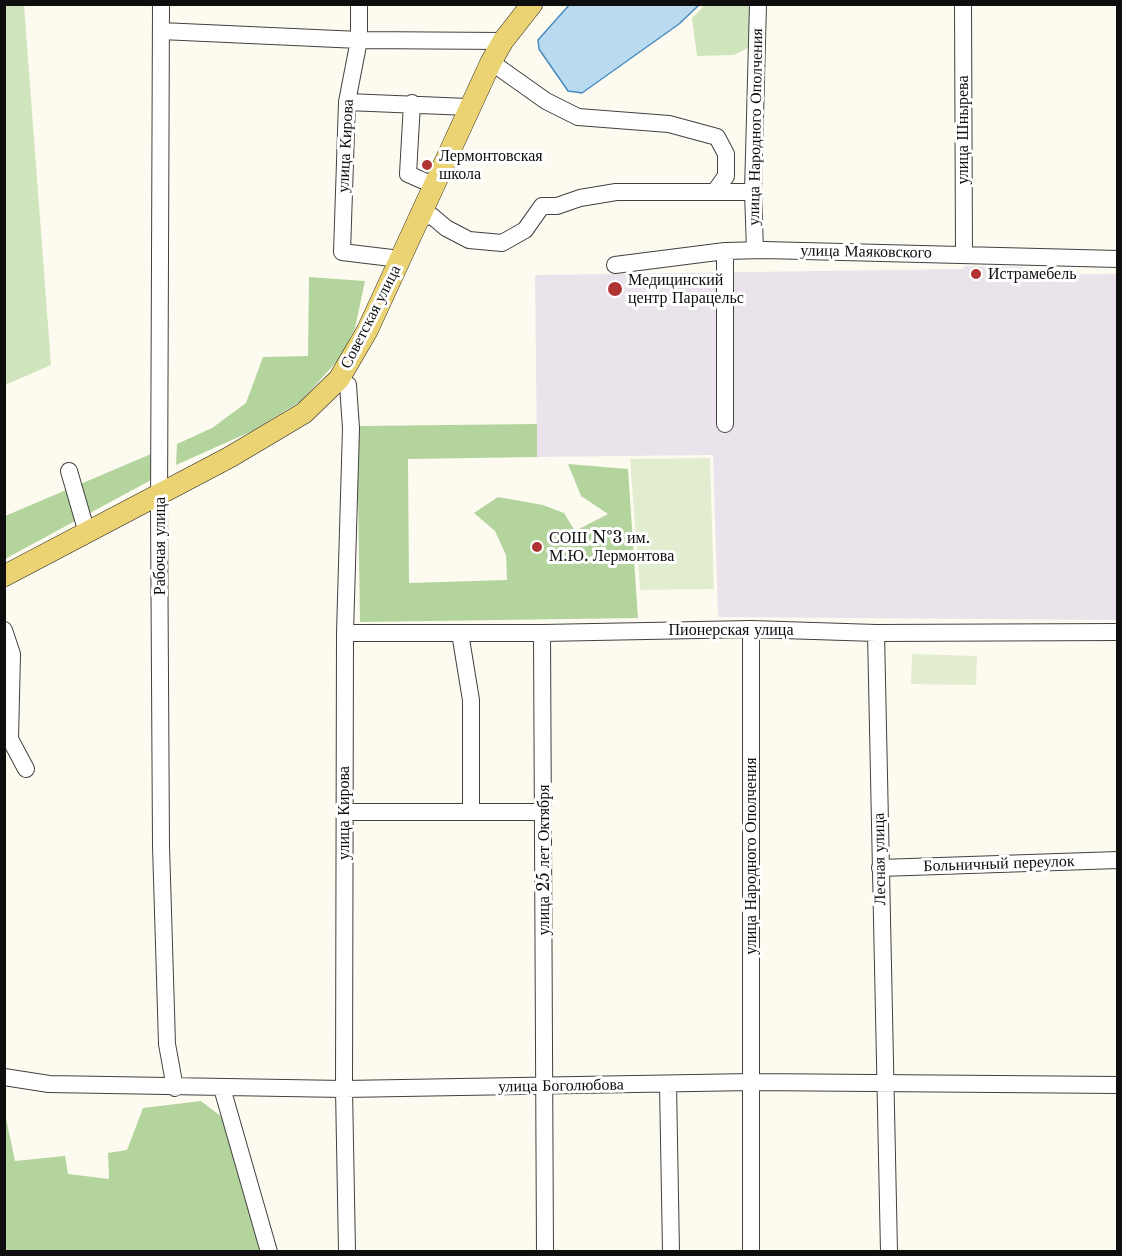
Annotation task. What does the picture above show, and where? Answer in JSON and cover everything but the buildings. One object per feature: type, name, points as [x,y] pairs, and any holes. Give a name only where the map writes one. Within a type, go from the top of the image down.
[{"type":"main road","name":"Советская улица","points":[[4,576],[230,457],[304,413],[339,379],[367,331],[468,107],[491,62],[503,41],[531,4]]},
{"type":"street","name":"Рабочая улица","points":[[161,4],[159,494],[161,846],[167,1044],[175,1088]]},
{"type":"street","name":"улица Кирова","points":[[359,4],[359,40],[347,102],[342,252],[400,259]]},
{"type":"street","name":"улица Народного Ополчения","points":[[755,250],[753,192],[758,4]]},
{"type":"street","name":"улица Шнырева","points":[[963,4],[964,255]]},
{"type":"street","points":[[161,31],[359,40],[503,41]]},
{"type":"street","points":[[491,62],[546,101],[578,117],[669,124],[717,137],[726,154],[726,176],[716,190]]},
{"type":"street","points":[[347,102],[468,107]]},
{"type":"street","points":[[412,103],[408,174],[433,186]]},
{"type":"street","points":[[418,218],[432,216],[446,228],[469,240],[502,243],[525,230],[542,206],[557,206],[580,198],[616,192],[716,190],[753,192]]},
{"type":"street","name":"улица Маяковского","points":[[615,265],[725,251],[755,250],[1118,259]]},
{"type":"street","points":[[725,251],[725,424]]},
{"type":"street","name":"улица Кирова","points":[[339,379],[348,385],[351,428],[345,633],[344,812],[344,1089],[347,1251]]},
{"type":"street","points":[[69,471],[87,533]]},
{"type":"street","name":"улица Народного Ополчения","points":[[751,629],[751,1251]]},
{"type":"street","name":"Пионерская улица","points":[[345,633],[542,633],[751,629],[876,633],[1118,632]]},
{"type":"street","points":[[4,630],[12,654],[10,738],[26,769]]},
{"type":"street","points":[[460,633],[471,700],[471,811]]},
{"type":"street","name":"улица 25 лет Октября","points":[[542,633],[546,1251]]},
{"type":"street","name":"Лесная улица","points":[[876,633],[888,1251]]},
{"type":"street","points":[[344,812],[543,812]]},
{"type":"street","name":"Больничный переулок","points":[[880,868],[1118,860]]},
{"type":"street","name":"улица Боголюбова","points":[[4,1077],[49,1084],[175,1088],[545,1087],[752,1082],[885,1085],[1118,1085]]},
{"type":"street","points":[[668,1084],[671,1251]]},
{"type":"street","points":[[222,1088],[269,1251]]},
{"type":"shaded area","points":[[964,266],[1023,267],[1023,275],[1117,274],[1117,620],[718,617],[713,455],[537,457],[535,275],[963,269]]},
{"type":"green space","points":[[5,4],[24,5],[51,365],[5,385]]},
{"type":"green space","points":[[702,5],[756,5],[755,41],[748,48],[734,55],[697,56],[692,18],[703,7]]},
{"type":"green space","points":[[309,277],[365,281],[355,328],[340,358],[301,401],[252,431],[176,465],[177,444],[212,428],[246,403],[263,357],[308,356]]},
{"type":"green space","points":[[537,424],[537,457],[408,459],[409,583],[507,580],[506,555],[495,531],[474,513],[498,497],[543,505],[564,513],[575,531],[608,514],[581,496],[568,464],[628,469],[638,618],[360,622],[357,426]]},
{"type":"green space","points":[[151,454],[151,480],[5,559],[5,516]]},
{"type":"green space","points":[[710,458],[714,589],[640,590],[630,459]]},
{"type":"green space","points":[[912,654],[977,656],[976,685],[911,684]]},
{"type":"green space","points":[[201,1101],[231,1124],[265,1251],[5,1251],[4,1109],[15,1161],[65,1156],[68,1174],[109,1179],[108,1153],[127,1150],[143,1108]]},
{"type":"water","points":[[570,4],[699,5],[679,24],[582,93],[568,91],[539,49],[538,40]]},
{"type":"place","name":"Лермонтовская школа","points":[[427,165]]},
{"type":"place","name":"Истрамебель","points":[[976,274]]},
{"type":"place","name":"Медицинский центр Парацельс","points":[[615,289]]},
{"type":"place","name":"СОШ №3 им. М.Ю. Лермонтова","points":[[537,547]]}]
